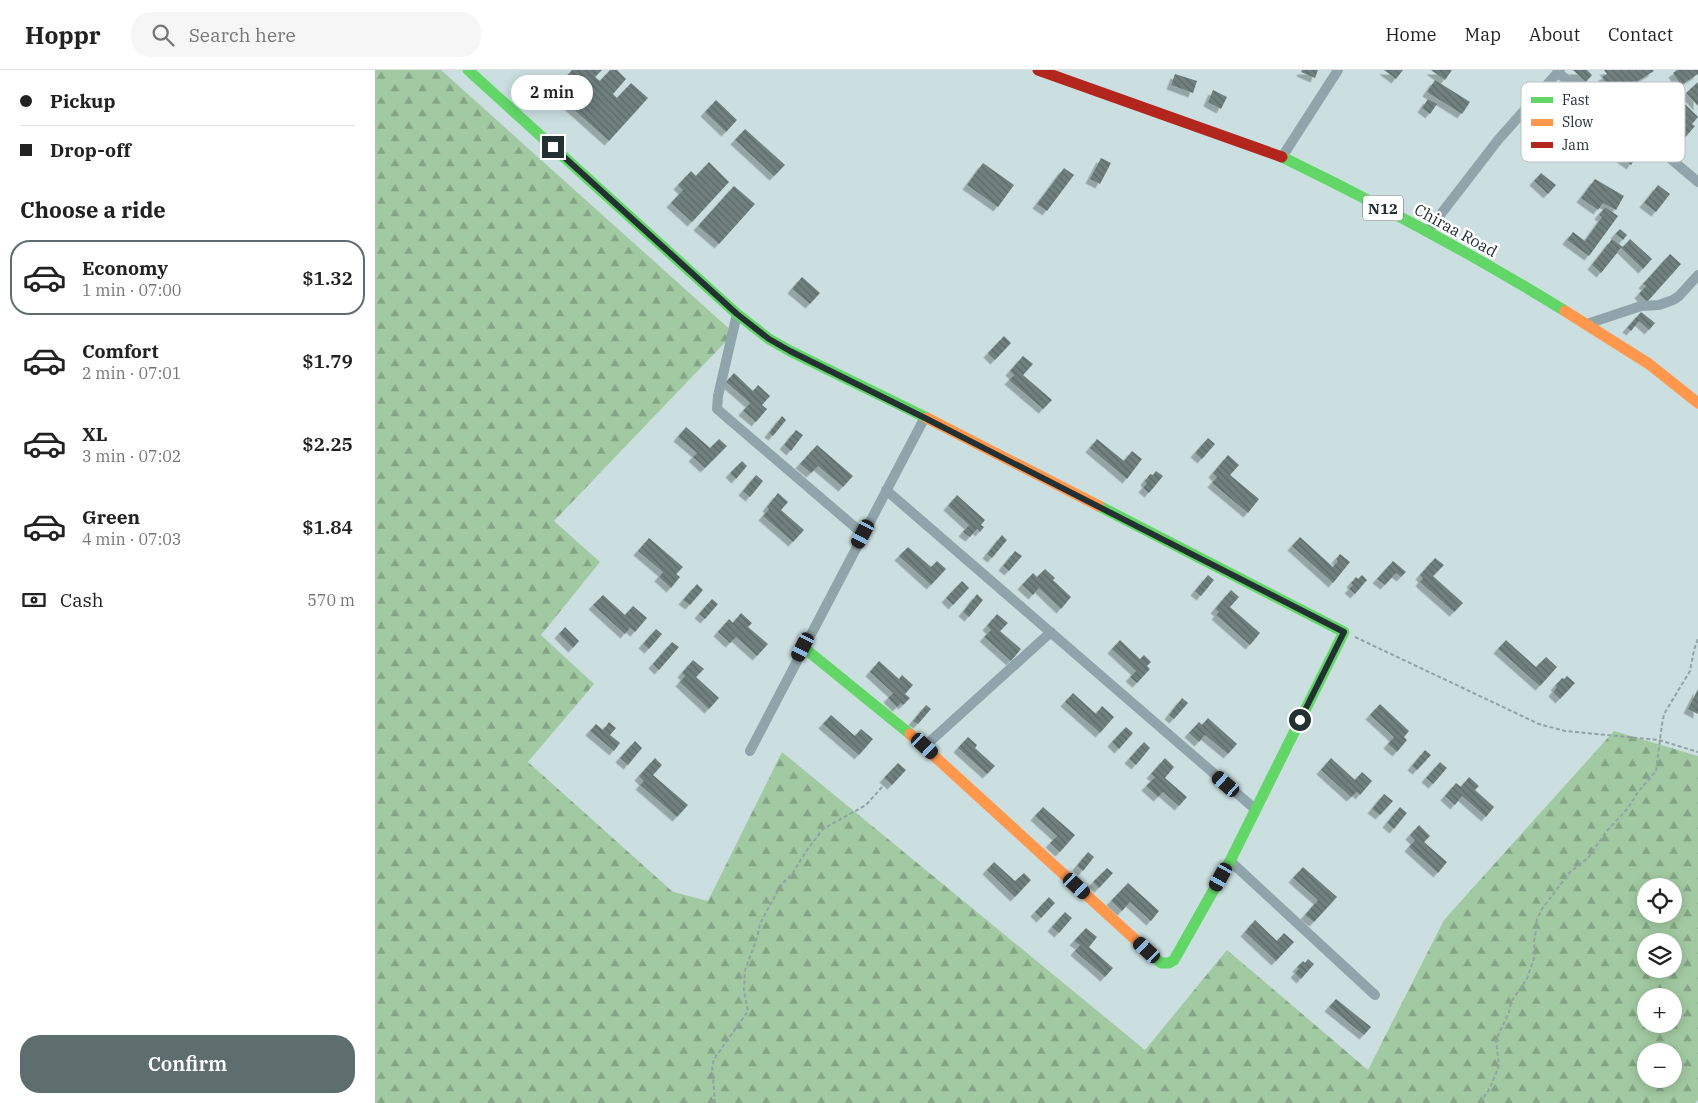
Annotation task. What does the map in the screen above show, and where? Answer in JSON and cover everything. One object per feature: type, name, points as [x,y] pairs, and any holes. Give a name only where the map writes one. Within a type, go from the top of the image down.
[{"type":"main road","points":[[468,70],[737,314],[769,339],[1344,632],[1230,860],[1174,960],[1169,963],[1161,963],[925,746],[803,647]]},
{"type":"main road","name":"Chiraa Road","points":[[1038,70],[1282,157],[1334,182],[1511,278],[1587,324],[1696,397]]},
{"type":"street","points":[[1282,157],[1338,70]]},
{"type":"street","points":[[1549,82],[1559,71],[1573,82]]},
{"type":"street","points":[[1427,232],[1498,140],[1521,114]]},
{"type":"street","points":[[1674,162],[1698,182]]},
{"type":"street","points":[[1587,324],[1641,306],[1673,300],[1698,275]]},
{"type":"street","points":[[737,314],[718,396],[717,409],[863,534]]},
{"type":"street","points":[[750,750],[925,418]]},
{"type":"street","points":[[886,490],[1255,809]]},
{"type":"street","points":[[925,746],[1051,632]]},
{"type":"street","points":[[1230,860],[1375,995]]},
{"type":"path","points":[[1344,632],[1539,724],[1565,731],[1661,741],[1698,752]]},
{"type":"path","points":[[1480,1103],[1490,1088],[1499,1065],[1495,1040],[1505,1022],[1511,1002],[1527,979],[1535,955],[1537,919],[1542,908],[1570,872],[1587,858],[1656,771],[1664,714],[1690,671],[1698,639]]},
{"type":"path","points":[[715,1103],[712,1066],[714,1059],[748,1011],[744,992],[745,970],[760,924],[770,904],[783,882],[792,874],[823,829],[865,804],[882,787]]},
{"type":"green space","points":[[375,70],[441,70],[734,333],[554,521],[600,562],[541,635],[594,684],[528,762],[673,892],[708,901],[782,752],[1145,1050],[1227,950],[1368,1070],[1444,920],[1614,731],[1698,756],[1698,1100],[1695,1103],[375,1103]]},
{"type":"building","points":[[572,70],[602,70],[595,77],[600,81],[610,70],[617,70],[626,79],[613,94],[617,98],[631,83],[648,98],[609,141],[553,91]]},
{"type":"building","points":[[1302,70],[1318,70],[1315,78],[1301,72]]},
{"type":"building","points":[[1384,70],[1403,70],[1396,79]]},
{"type":"building","points":[[1431,70],[1452,70],[1445,80]]},
{"type":"building","points":[[1573,70],[1587,70],[1592,75],[1586,82]]},
{"type":"building","points":[[1604,70],[1654,71],[1636,82],[1605,82],[1602,77],[1607,74]]},
{"type":"building","points":[[1677,70],[1698,70],[1698,74],[1685,82],[1679,82],[1673,73]]},
{"type":"building","points":[[1175,74],[1197,81],[1193,93],[1171,85]]},
{"type":"building","points":[[1435,80],[1470,102],[1462,114],[1427,92]]},
{"type":"building","points":[[1698,82],[1698,106],[1686,93]]},
{"type":"building","points":[[1213,90],[1227,97],[1221,109],[1208,102]]},
{"type":"building","points":[[1428,99],[1437,104],[1430,114],[1422,108]]},
{"type":"building","points":[[716,100],[737,120],[726,132],[705,112]]},
{"type":"building","points":[[1685,104],[1698,117],[1692,124],[1695,126],[1685,138]]},
{"type":"building","points":[[745,129],[785,165],[774,176],[735,140]]},
{"type":"building","points":[[1101,158],[1111,163],[1100,184],[1090,179]]},
{"type":"building","points":[[709,162],[729,182],[692,222],[671,203],[683,190],[678,185],[691,171],[696,176]]},
{"type":"building","points":[[983,163],[1014,185],[998,207],[967,185]]},
{"type":"building","points":[[1064,168],[1074,175],[1047,211],[1037,204]]},
{"type":"building","points":[[1541,173],[1556,185],[1548,194],[1534,181]]},
{"type":"building","points":[[1595,179],[1624,196],[1616,210],[1603,203],[1598,210],[1581,198]]},
{"type":"building","points":[[1658,185],[1670,194],[1656,212],[1644,203]]},
{"type":"building","points":[[734,186],[755,204],[719,244],[698,226]]},
{"type":"building","points":[[1605,207],[1618,216],[1589,256],[1567,240],[1573,232],[1585,241],[1602,217],[1599,215]]},
{"type":"building","points":[[1620,229],[1627,235],[1623,240],[1615,234]]},
{"type":"building","points":[[1612,239],[1623,247],[1630,239],[1652,259],[1643,269],[1621,248],[1601,273],[1592,265]]},
{"type":"building","points":[[1670,254],[1681,264],[1647,302],[1639,294],[1646,286],[1643,284]]},
{"type":"building","points":[[802,277],[820,293],[810,304],[792,289]]},
{"type":"building","points":[[1641,312],[1655,323],[1649,330],[1639,321],[1631,331],[1627,328]]},
{"type":"building","points":[[1004,336],[1011,343],[995,360],[988,353]]},
{"type":"building","points":[[1023,356],[1033,364],[1023,375],[1052,400],[1043,409],[1009,380],[1014,375],[1010,371]]},
{"type":"building","points":[[734,373],[753,391],[758,385],[770,396],[762,405],[767,409],[756,422],[743,411],[750,403],[726,382]]},
{"type":"building","points":[[782,416],[786,420],[773,436],[769,433]]},
{"type":"building","points":[[686,427],[710,448],[719,439],[727,446],[705,468],[693,457],[697,453],[678,437]]},
{"type":"building","points":[[796,430],[803,435],[791,451],[784,445]]},
{"type":"building","points":[[1208,438],[1215,444],[1202,459],[1195,453]]},
{"type":"building","points":[[1097,439],[1124,461],[1132,451],[1142,459],[1127,479],[1090,448]]},
{"type":"building","points":[[817,445],[853,476],[843,487],[818,466],[811,473],[800,464]]},
{"type":"building","points":[[1228,455],[1239,465],[1230,475],[1259,499],[1248,513],[1212,483],[1217,477],[1213,473]]},
{"type":"building","points":[[742,461],[747,466],[736,479],[730,473]]},
{"type":"building","points":[[1156,471],[1163,476],[1149,493],[1143,488],[1147,483],[1145,481],[1150,474],[1153,475]]},
{"type":"building","points":[[756,475],[763,481],[750,497],[743,491]]},
{"type":"building","points":[[778,493],[788,502],[781,510],[804,530],[793,542],[763,516],[769,509],[767,507]]},
{"type":"building","points":[[957,495],[985,520],[981,525],[984,527],[980,532],[977,529],[970,537],[963,532],[969,525],[948,506]]},
{"type":"building","points":[[1002,535],[1007,540],[992,558],[987,554]]},
{"type":"building","points":[[1300,537],[1333,567],[1338,561],[1336,559],[1340,554],[1350,562],[1333,583],[1292,546]]},
{"type":"building","points":[[649,538],[683,567],[676,574],[680,577],[671,588],[659,577],[663,572],[638,551]]},
{"type":"building","points":[[908,547],[931,567],[937,561],[946,569],[931,585],[899,556]]},
{"type":"building","points":[[1015,551],[1022,556],[1009,571],[1003,566]]},
{"type":"building","points":[[1435,558],[1444,565],[1433,576],[1463,603],[1454,612],[1420,582],[1423,578],[1420,575]]},
{"type":"building","points":[[1393,561],[1406,572],[1401,577],[1396,573],[1385,585],[1377,579]]},
{"type":"building","points":[[1045,569],[1055,578],[1053,580],[1071,597],[1061,609],[1039,588],[1033,595],[1022,585],[1033,573],[1037,577]]},
{"type":"building","points":[[1208,575],[1214,580],[1201,596],[1195,591]]},
{"type":"building","points":[[1362,575],[1367,580],[1355,594],[1349,589],[1353,585],[1351,583],[1356,577],[1358,579]]},
{"type":"building","points":[[962,581],[969,588],[953,605],[946,598]]},
{"type":"building","points":[[697,584],[703,590],[690,605],[683,600]]},
{"type":"building","points":[[1231,590],[1239,597],[1230,607],[1260,633],[1250,645],[1216,615],[1219,612],[1215,609]]},
{"type":"building","points":[[977,594],[983,600],[969,617],[963,612]]},
{"type":"building","points":[[603,595],[625,615],[633,606],[647,618],[635,632],[630,628],[625,634],[593,605]]},
{"type":"building","points":[[712,599],[718,604],[705,619],[699,614]]},
{"type":"building","points":[[741,613],[752,623],[748,627],[768,644],[757,656],[736,637],[730,643],[718,632],[729,619],[733,623]]},
{"type":"building","points":[[997,614],[1008,623],[1000,631],[1021,649],[1011,661],[984,637],[991,630],[987,626]]},
{"type":"building","points":[[565,627],[579,641],[573,648],[559,634]]},
{"type":"building","points":[[656,629],[662,634],[649,649],[643,644]]},
{"type":"building","points":[[1120,640],[1140,659],[1144,655],[1151,662],[1147,666],[1150,669],[1137,683],[1130,677],[1136,671],[1112,649]]},
{"type":"building","points":[[1506,640],[1536,667],[1546,657],[1557,667],[1540,686],[1498,649]]},
{"type":"building","points":[[672,642],[679,647],[659,670],[653,664]]},
{"type":"building","points":[[693,660],[704,669],[696,677],[719,698],[709,709],[680,682],[685,676],[682,673]]},
{"type":"building","points":[[879,661],[899,679],[902,675],[913,685],[905,694],[910,698],[903,705],[901,703],[897,707],[888,698],[893,693],[870,672]]},
{"type":"building","points":[[1567,676],[1575,683],[1560,699],[1553,692],[1557,687],[1555,686],[1562,678],[1564,679]]},
{"type":"building","points":[[1698,689],[1698,714],[1688,709]]},
{"type":"building","points":[[1073,693],[1096,714],[1102,706],[1114,717],[1100,733],[1065,702]]},
{"type":"building","points":[[1182,698],[1188,703],[1174,719],[1169,715]]},
{"type":"building","points":[[1380,704],[1409,731],[1404,737],[1407,740],[1397,752],[1388,744],[1394,737],[1370,715]]},
{"type":"building","points":[[926,705],[931,709],[918,724],[913,721]]},
{"type":"building","points":[[831,715],[855,736],[861,729],[873,739],[859,755],[823,724]]},
{"type":"building","points":[[1208,718],[1237,744],[1228,754],[1205,735],[1199,742],[1189,733],[1199,722],[1202,725]]},
{"type":"building","points":[[609,722],[616,728],[610,735],[620,743],[614,751],[590,731],[596,724],[603,730]]},
{"type":"building","points":[[1126,727],[1133,733],[1119,749],[1112,742]]},
{"type":"building","points":[[968,737],[977,745],[975,748],[995,766],[987,774],[958,748]]},
{"type":"building","points":[[635,741],[642,748],[628,765],[620,758]]},
{"type":"building","points":[[1144,742],[1150,748],[1136,765],[1129,759]]},
{"type":"building","points":[[1425,750],[1431,755],[1417,770],[1412,766]]},
{"type":"building","points":[[655,758],[662,765],[653,775],[688,805],[677,817],[640,785],[644,781],[639,776]]},
{"type":"building","points":[[1165,758],[1174,767],[1165,778],[1187,797],[1179,806],[1163,792],[1158,797],[1146,786],[1155,777],[1151,774]]},
{"type":"building","points":[[1331,758],[1355,780],[1362,772],[1372,781],[1360,795],[1357,792],[1351,797],[1321,770]]},
{"type":"building","points":[[1440,762],[1447,768],[1433,784],[1426,778]]},
{"type":"building","points":[[898,763],[906,770],[892,785],[884,778]]},
{"type":"building","points":[[1469,777],[1479,786],[1475,790],[1494,807],[1486,817],[1462,796],[1455,805],[1445,796],[1456,783],[1461,787]]},
{"type":"building","points":[[1384,794],[1393,801],[1380,815],[1372,809]]},
{"type":"building","points":[[1043,807],[1075,835],[1060,852],[1050,843],[1057,836],[1035,816]]},
{"type":"building","points":[[1400,807],[1407,813],[1394,829],[1387,823]]},
{"type":"building","points":[[1419,825],[1430,836],[1424,842],[1447,862],[1438,873],[1409,847],[1415,840],[1410,835]]},
{"type":"building","points":[[1088,852],[1094,857],[1083,871],[1077,866]]},
{"type":"building","points":[[994,862],[1015,881],[1024,873],[1031,880],[1015,897],[987,870]]},
{"type":"building","points":[[1303,867],[1337,897],[1314,922],[1305,915],[1318,900],[1293,878]]},
{"type":"building","points":[[1107,868],[1113,873],[1099,888],[1093,882]]},
{"type":"building","points":[[1128,883],[1159,911],[1151,921],[1130,902],[1122,911],[1111,901]]},
{"type":"building","points":[[1049,897],[1055,903],[1041,918],[1035,912]]},
{"type":"building","points":[[1065,912],[1072,918],[1059,933],[1052,927]]},
{"type":"building","points":[[1255,920],[1277,941],[1284,933],[1294,942],[1276,961],[1245,932]]},
{"type":"building","points":[[1086,928],[1097,937],[1089,947],[1113,968],[1105,977],[1075,951],[1080,945],[1074,941]]},
{"type":"building","points":[[1308,959],[1314,964],[1301,979],[1295,973],[1299,969],[1297,967]]},
{"type":"building","points":[[1336,999],[1371,1027],[1364,1035],[1329,1007]]},
{"type":"traffic: fast","points":[[468,70],[737,314],[769,339],[927,418]]},
{"type":"traffic: fast","points":[[1282,157],[1426,231],[1565,311]]},
{"type":"traffic: fast","points":[[1099,506],[1344,632],[1230,861],[1174,960],[1169,963],[1161,963],[1150,953]]},
{"type":"traffic: fast","points":[[803,647],[910,734]]},
{"type":"traffic: slow","points":[[1565,311],[1649,364],[1698,403]]},
{"type":"traffic: slow","points":[[927,418],[1099,506]]},
{"type":"traffic: slow","points":[[910,734],[1150,953]]},
{"type":"traffic: jam","points":[[1038,70],[1282,157]]},
{"type":"route","points":[[553,147],[737,314],[769,339],[1344,632],[1300,720]]}]
